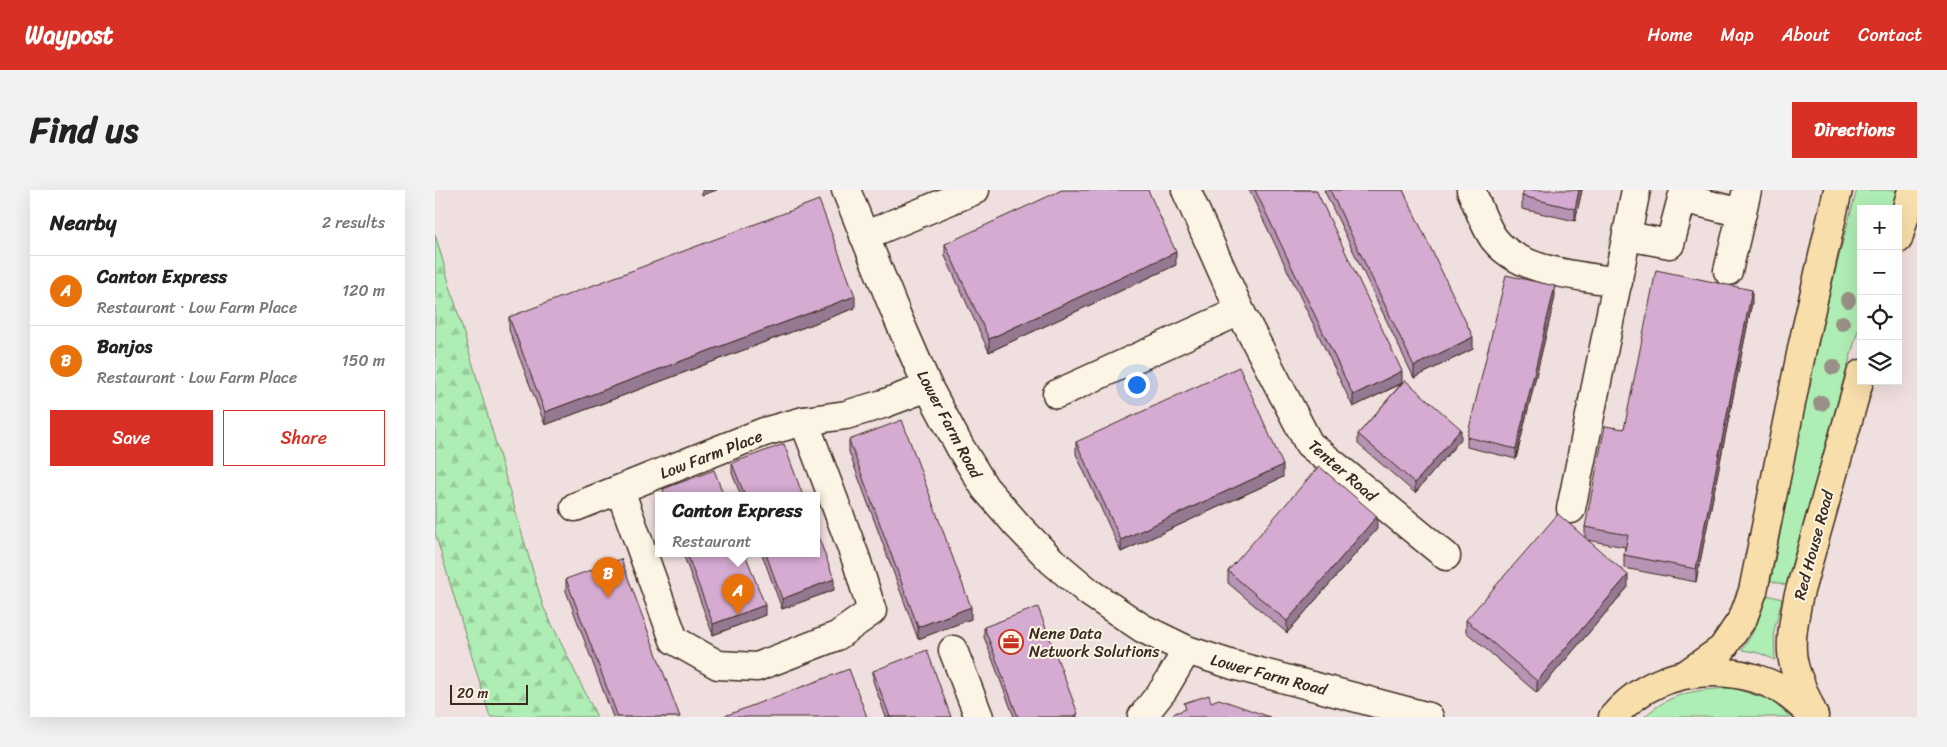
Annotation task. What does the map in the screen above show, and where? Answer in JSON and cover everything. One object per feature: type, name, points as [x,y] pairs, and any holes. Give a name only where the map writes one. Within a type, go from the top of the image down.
[{"type":"main road","points":[[1688,673],[1722,649],[1743,618],[1753,591],[1807,326],[1838,190]]},
{"type":"main road","points":[[1902,225],[1912,190]]},
{"type":"main road","name":"Red House Road","points":[[1814,717],[1794,667],[1791,645],[1793,624],[1798,598],[1858,385]]},
{"type":"main road","points":[[1612,714],[1640,693],[1663,681],[1688,673],[1716,671],[1743,674],[1777,688],[1793,698],[1814,717]]},
{"type":"street","name":"Lower Farm Road","points":[[846,190],[928,387],[960,448],[985,488],[1052,561],[1090,593],[1142,628],[1187,650],[1233,665],[1429,717]]},
{"type":"street","points":[[865,236],[975,190]]},
{"type":"street","name":"Tenter Road","points":[[1186,190],[1240,311],[1309,444],[1445,556]]},
{"type":"street","points":[[1471,190],[1493,237],[1503,249],[1515,258],[1539,268],[1619,282]]},
{"type":"street","points":[[1571,509],[1619,282],[1636,190]]},
{"type":"street","points":[[1627,236],[1670,244],[1682,198],[1745,201],[1727,272]]},
{"type":"street","points":[[1057,394],[1240,311]]},
{"type":"street","name":"Low Farm Place","points":[[575,507],[764,432],[804,421],[846,415],[883,404],[928,387]]},
{"type":"street","points":[[620,490],[674,640],[718,666],[757,667],[837,636],[873,611],[856,559],[804,421]]},
{"type":"street","points":[[953,650],[979,717]]},
{"type":"street","points":[[1141,717],[1164,689],[1187,650]]},
{"type":"green space","points":[[1857,190],[1897,190],[1893,205],[1857,205],[1857,333],[1786,585],[1771,581],[1799,433],[1831,287]]},
{"type":"green space","points":[[435,234],[543,606],[597,717],[490,717],[435,533]]},
{"type":"green space","points":[[1767,595],[1782,599],[1774,631],[1775,660],[1759,653],[1742,650],[1752,634]]},
{"type":"green space","points":[[1733,688],[1770,700],[1791,717],[1644,717],[1655,708],[1675,697],[1696,691]]},
{"type":"building","points":[[1062,190],[1148,190],[1176,252],[989,339],[945,244]]},
{"type":"building","points":[[1255,190],[1316,190],[1402,371],[1353,395]]},
{"type":"building","points":[[1330,190],[1403,190],[1473,337],[1414,366]]},
{"type":"building","points":[[1524,190],[1579,190],[1575,209],[1522,196]]},
{"type":"building","points":[[819,200],[855,296],[545,412],[509,317]]},
{"type":"building","points":[[1656,270],[1752,290],[1696,569],[1624,555],[1628,535],[1585,527],[1605,426],[1624,429]]},
{"type":"building","points":[[1506,275],[1555,286],[1516,449],[1467,437]]},
{"type":"building","points":[[1239,367],[1283,465],[1121,540],[1076,442]]},
{"type":"building","points":[[1405,380],[1461,429],[1415,483],[1358,434]]},
{"type":"building","points":[[902,420],[971,607],[918,627],[849,440]]},
{"type":"building","points":[[784,444],[802,492],[743,492],[732,463]]},
{"type":"building","points":[[1319,466],[1377,516],[1287,621],[1228,571]]},
{"type":"building","points":[[714,470],[722,492],[664,492],[663,489]]},
{"type":"building","points":[[1558,514],[1628,575],[1537,681],[1466,620]]},
{"type":"building","points":[[820,541],[834,579],[782,599],[767,557],[820,557]]},
{"type":"building","points":[[688,557],[746,557],[765,605],[713,624]]},
{"type":"building","points":[[621,559],[680,717],[618,717],[566,579]]},
{"type":"building","points":[[1038,607],[1078,714],[1071,717],[1018,717],[984,627]]},
{"type":"building","points":[[927,650],[951,717],[890,717],[873,671]]},
{"type":"building","points":[[849,669],[867,717],[722,717]]},
{"type":"building","points":[[1209,695],[1211,702],[1219,699],[1270,717],[1172,717],[1175,713],[1186,709],[1184,703]]},
{"type":"place","name":"Banjos","points":[[608,598]]},
{"type":"place","name":"Canton Express","points":[[738,615]]},
{"type":"place","name":"Nene Data Network Solutions","points":[[1011,642]]}]
